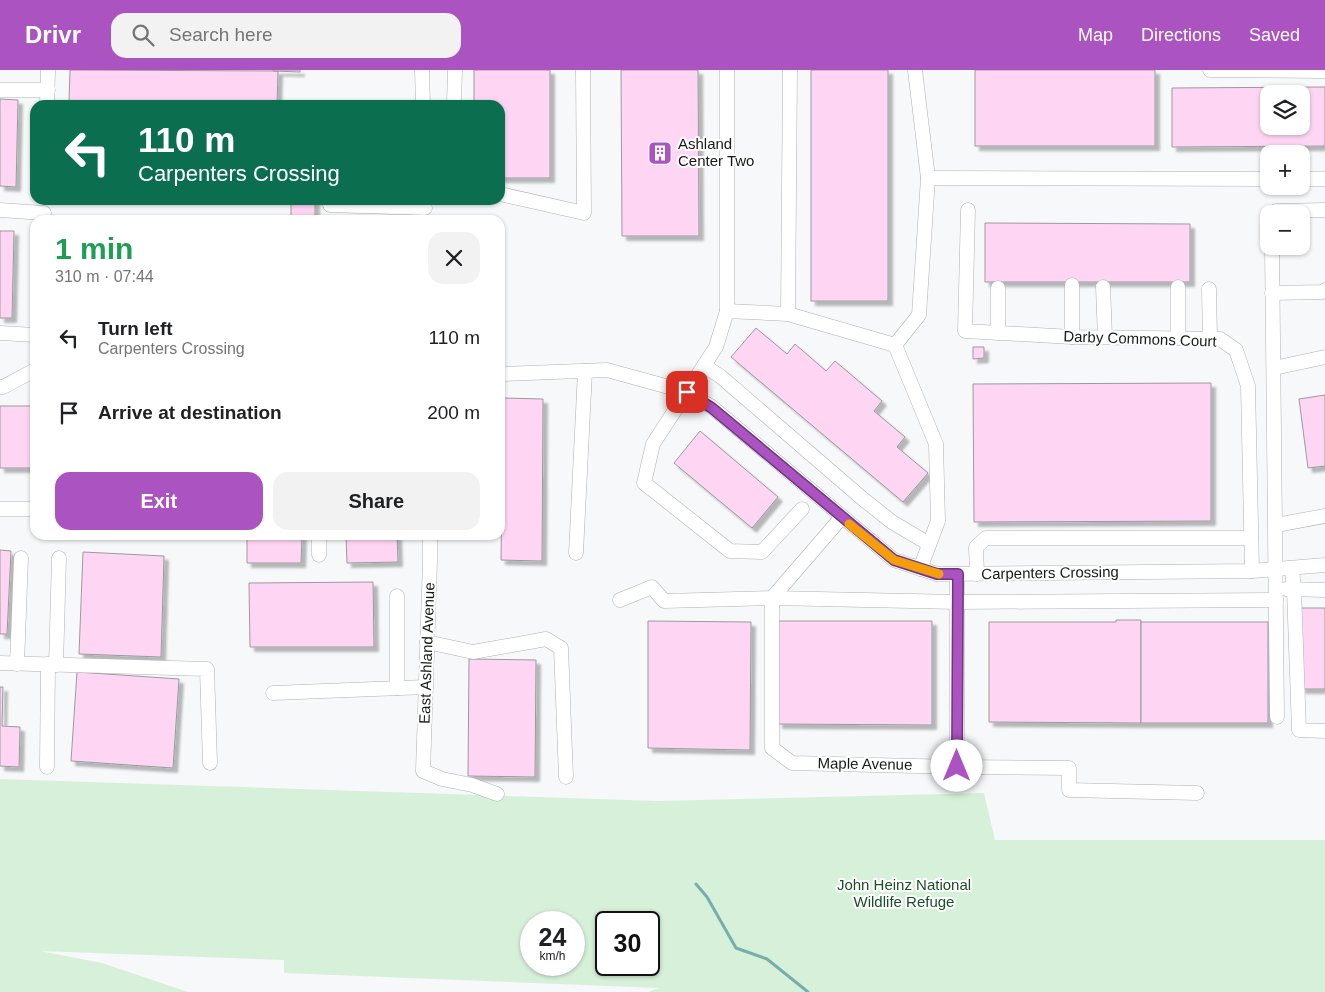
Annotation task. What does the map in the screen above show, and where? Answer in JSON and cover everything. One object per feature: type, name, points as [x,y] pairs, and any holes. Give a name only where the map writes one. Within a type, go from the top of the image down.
[{"type":"street","points":[[47,100],[48,70]]},
{"type":"street","points":[[422,70],[423,100]]},
{"type":"street","points":[[454,100],[455,70]]},
{"type":"street","points":[[505,195],[584,213],[583,70]]},
{"type":"street","points":[[727,70],[727,312],[716,347],[653,444],[644,483],[730,551],[762,552],[802,509]]},
{"type":"street","points":[[788,314],[790,70]]},
{"type":"street","points":[[895,345],[919,315],[928,178],[915,70]]},
{"type":"street","points":[[1210,70],[1325,71]]},
{"type":"street","points":[[0,90],[48,90]]},
{"type":"street","points":[[928,178],[1260,179]]},
{"type":"street","points":[[1310,179],[1325,179]]},
{"type":"street","points":[[330,205],[425,209]]},
{"type":"street","points":[[0,210],[44,211]]},
{"type":"street","name":"Darby Commons Court","points":[[968,210],[965,331],[1072,336],[1220,339],[1236,350],[1248,386],[1252,571]]},
{"type":"street","points":[[1310,210],[1325,210]]},
{"type":"street","points":[[1272,255],[1277,717]]},
{"type":"street","points":[[1072,285],[1072,336]]},
{"type":"street","points":[[1103,287],[1105,337]]},
{"type":"street","points":[[1178,287],[1178,338]]},
{"type":"street","points":[[998,288],[998,333]]},
{"type":"street","points":[[1209,289],[1210,339]]},
{"type":"street","points":[[1272,293],[1322,292],[1325,290]]},
{"type":"street","points":[[727,312],[788,314],[895,345]]},
{"type":"street","points":[[0,333],[30,335]]},
{"type":"street","points":[[895,345],[936,444],[938,521],[920,569]]},
{"type":"street","points":[[1274,368],[1325,357]]},
{"type":"street","points":[[704,366],[720,376],[892,522],[929,544]]},
{"type":"street","name":"Carpenters Crossing","points":[[505,374],[607,370],[687,392],[712,408],[894,560],[937,574],[1252,571],[1325,565]]},
{"type":"street","points":[[576,552],[585,371]]},
{"type":"street","points":[[0,387],[30,373]]},
{"type":"street","points":[[0,509],[30,509]]},
{"type":"street","points":[[1276,526],[1325,516]]},
{"type":"street","points":[[772,598],[842,518]]},
{"type":"street","points":[[977,574],[976,547],[986,538],[1251,538]]},
{"type":"street","points":[[319,540],[319,556]]},
{"type":"street","name":"East Ashland Avenue","points":[[430,540],[423,771],[442,779],[472,784],[497,794]]},
{"type":"street","points":[[20,558],[21,664]]},
{"type":"street","points":[[46,767],[59,558]]},
{"type":"street","points":[[1292,569],[1299,730],[1325,731]]},
{"type":"street","points":[[957,766],[958,574]]},
{"type":"street","points":[[620,600],[652,587],[664,601],[772,598],[957,602],[1276,594],[1294,590],[1325,590]]},
{"type":"street","points":[[397,596],[397,688]]},
{"type":"street","name":"Maple Avenue","points":[[772,598],[772,748],[792,763],[1069,768],[1069,790],[1198,793]]},
{"type":"street","points":[[427,642],[473,652],[546,639],[561,648],[566,777]]},
{"type":"street","points":[[0,663],[207,669],[210,763]]},
{"type":"street","points":[[273,693],[426,687]]},
{"type":"green space","name":"John Heinz National Wildlife Refuge","points":[[0,779],[657,801],[984,793],[995,840],[1325,840],[1325,992],[648,992],[659,988],[284,973],[284,960],[40,951],[102,963],[188,992],[0,992]]},
{"type":"building","points":[[70,70],[278,71],[277,100],[69,100]]},
{"type":"building","points":[[300,70],[300,72],[273,71]]},
{"type":"building","points":[[474,70],[550,70],[550,178],[505,178],[505,100],[474,100]]},
{"type":"building","name":"Ashland Center Two","points":[[621,70],[698,70],[699,236],[622,236]]},
{"type":"building","points":[[811,70],[888,70],[888,301],[811,301]]},
{"type":"building","points":[[975,70],[1155,70],[1155,146],[975,146]]},
{"type":"building","points":[[1260,87],[1260,135],[1310,135],[1310,87],[1325,87],[1325,146],[1172,147],[1172,88]]},
{"type":"building","points":[[0,99],[18,100],[16,187],[0,186]]},
{"type":"building","points":[[291,205],[315,205],[315,215],[291,215]]},
{"type":"building","points":[[985,223],[1190,224],[1190,282],[985,282]]},
{"type":"building","points":[[0,231],[14,231],[12,318],[0,318]]},
{"type":"building","points":[[756,328],[787,354],[795,344],[826,371],[835,361],[882,401],[874,411],[905,437],[897,447],[928,473],[903,502],[731,357]]},
{"type":"building","points":[[973,347],[984,347],[984,358],[973,359]]},
{"type":"building","points":[[1211,383],[1211,521],[974,522],[973,384]]},
{"type":"building","points":[[1325,395],[1325,466],[1308,468],[1299,399]]},
{"type":"building","points":[[505,398],[543,399],[542,561],[501,560],[501,540],[505,540]]},
{"type":"building","points":[[0,406],[30,406],[30,468],[0,468]]},
{"type":"building","points":[[700,431],[778,497],[752,528],[674,463]]},
{"type":"building","points":[[247,540],[302,540],[301,563],[247,563]]},
{"type":"building","points":[[346,540],[397,540],[398,562],[347,563]]},
{"type":"building","points":[[0,550],[11,551],[7,634],[0,634]]},
{"type":"building","points":[[83,552],[164,556],[161,657],[79,654]]},
{"type":"building","points":[[373,582],[374,647],[250,647],[249,583]]},
{"type":"building","points":[[1301,608],[1325,608],[1325,689],[1301,689]]},
{"type":"building","points":[[1116,620],[1141,620],[1141,723],[989,722],[989,622],[1116,622]]},
{"type":"building","points":[[648,621],[751,622],[750,750],[648,748]]},
{"type":"building","points":[[778,621],[932,621],[932,725],[778,724]]},
{"type":"building","points":[[1141,622],[1268,622],[1268,723],[1141,723]]},
{"type":"building","points":[[469,659],[536,660],[535,777],[468,776]]},
{"type":"building","points":[[77,672],[179,679],[173,768],[71,761]]},
{"type":"building","points":[[0,687],[3,687],[2,726],[20,727],[19,767],[0,766]]},
{"type":"waterway","points":[[696,884],[707,897],[736,948],[767,959],[808,992]]},
{"type":"slow traffic","points":[[849,524],[894,560],[939,574]]},
{"type":"place","name":"Ashland Center Two","points":[[660,153]]},
{"type":"route","points":[[687,392],[712,408],[894,560],[937,574],[958,574],[957,766]]}]
